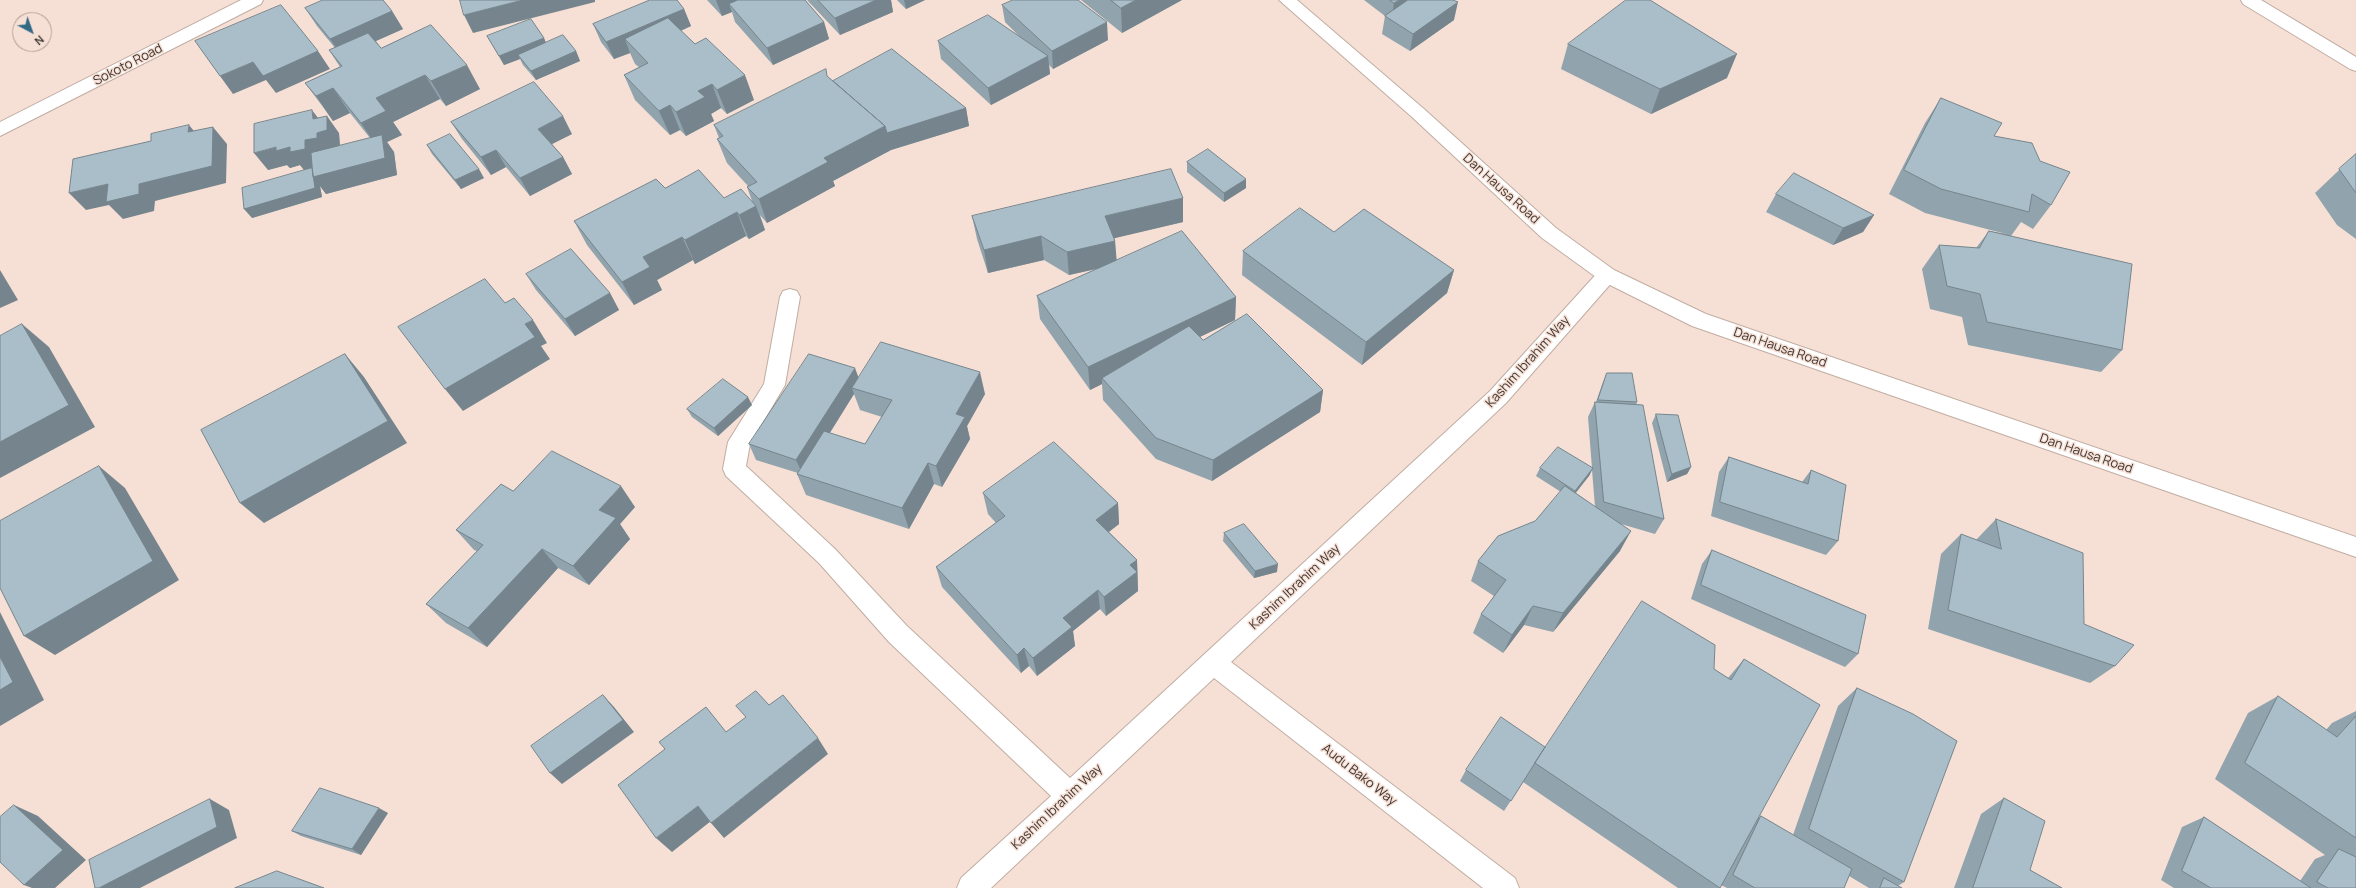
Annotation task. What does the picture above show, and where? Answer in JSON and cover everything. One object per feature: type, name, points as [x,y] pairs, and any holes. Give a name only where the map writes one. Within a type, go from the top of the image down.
[{"type":"street","name":"Sokoto Road","points":[[0,130],[255,0]]},
{"type":"street","name":"Dan Hausa Road","points":[[1287,0],[1418,113],[1549,233],[1607,275],[1699,320],[2356,547]]},
{"type":"street","points":[[2249,0],[2356,65]]},
{"type":"street","name":"Kashim Ibrahim Way","points":[[971,888],[1498,397],[1607,275]]},
{"type":"street","points":[[790,297],[774,384],[739,442],[734,469],[827,556],[898,634],[1070,796]]},
{"type":"street","name":"Audu Bako Way","points":[[1213,663],[1505,888]]},
{"type":"building","points":[[323,0],[383,0],[392,11],[330,39],[305,8]]},
{"type":"building","points":[[460,0],[523,0],[464,15]]},
{"type":"building","points":[[650,0],[677,0],[684,9],[606,42],[593,24]]},
{"type":"building","points":[[738,0],[805,0],[824,22],[767,48],[729,4]]},
{"type":"building","points":[[818,0],[876,0],[835,18]]},
{"type":"building","points":[[1013,0],[1078,0],[1107,22],[1052,51],[1002,5]]},
{"type":"building","points":[[1111,0],[1136,0],[1121,8]]},
{"type":"building","points":[[1390,0],[1400,0],[1394,3]]},
{"type":"building","points":[[1408,0],[1453,0],[1458,2],[1413,34],[1385,16]]},
{"type":"building","points":[[1626,0],[1650,0],[1737,54],[1660,89],[1568,44]]},
{"type":"building","points":[[281,5],[318,51],[263,76],[253,62],[220,76],[195,41]]},
{"type":"building","points":[[988,15],[1048,56],[988,88],[938,41]]},
{"type":"building","points":[[668,18],[695,44],[706,38],[745,75],[717,90],[712,84],[698,91],[705,97],[676,112],[670,105],[659,111],[624,75],[648,63],[625,39]]},
{"type":"building","points":[[531,19],[544,38],[499,56],[487,36]]},
{"type":"building","points":[[431,25],[467,65],[431,81],[425,75],[376,98],[386,111],[361,123],[333,88],[316,96],[305,83],[342,66],[329,50],[368,33],[381,48]]},
{"type":"building","points":[[563,35],[576,51],[531,71],[518,55]]},
{"type":"building","points":[[892,49],[966,108],[887,133],[885,126],[833,81]]},
{"type":"building","points":[[826,69],[827,76],[885,126],[824,158],[828,162],[759,199],[747,187],[757,182],[717,139],[723,136],[714,125]]},
{"type":"building","points":[[534,82],[563,116],[538,129],[563,157],[520,178],[496,150],[481,157],[451,122]]},
{"type":"building","points":[[1941,98],[2002,123],[1994,136],[2032,143],[2040,161],[2070,172],[2051,205],[2032,194],[2029,212],[1941,189],[1904,170]]},
{"type":"building","points":[[312,110],[313,119],[327,116],[327,130],[317,133],[317,138],[305,140],[305,149],[290,152],[290,147],[276,151],[276,147],[254,153],[254,124]]},
{"type":"building","points":[[189,125],[188,132],[213,127],[212,166],[139,184],[139,194],[106,202],[108,184],[69,193],[73,159],[151,141],[151,134]]},
{"type":"building","points":[[450,134],[479,169],[455,180],[427,145]]},
{"type":"building","points":[[382,135],[385,158],[313,177],[311,153]]},
{"type":"building","points":[[1208,149],[1246,179],[1224,193],[1187,162]]},
{"type":"building","points":[[2356,154],[2356,193],[2339,169]]},
{"type":"building","points":[[312,168],[315,188],[244,209],[242,188]]},
{"type":"building","points":[[1171,169],[1183,198],[1105,216],[1115,241],[1067,252],[1041,236],[984,250],[972,216]]},
{"type":"building","points":[[699,170],[724,198],[741,189],[756,206],[739,215],[737,212],[685,240],[682,237],[643,257],[650,267],[622,282],[574,221],[656,179],[665,188]]},
{"type":"building","points":[[1794,173],[1874,215],[1843,228],[1776,194]]},
{"type":"building","points":[[1300,208],[1334,232],[1364,209],[1454,270],[1366,342],[1243,251]]},
{"type":"building","points":[[1182,231],[1236,297],[1088,367],[1037,296]]},
{"type":"building","points":[[1989,231],[2132,264],[2122,350],[1987,322],[1980,294],[1947,286],[1939,245],[1979,248]]},
{"type":"building","points":[[571,249],[610,293],[565,319],[526,274]]},
{"type":"building","points":[[485,279],[505,303],[514,298],[533,320],[525,324],[535,337],[445,389],[398,327]]},
{"type":"building","points":[[1247,314],[1323,390],[1213,460],[1156,438],[1102,378],[1189,326],[1203,340]]},
{"type":"building","points":[[22,324],[69,405],[0,442],[0,336]]},
{"type":"building","points":[[881,342],[980,372],[956,414],[965,417],[936,466],[928,463],[902,508],[797,474],[824,431],[865,444],[892,400],[852,388]]},
{"type":"building","points":[[345,354],[388,421],[240,503],[201,430]]},
{"type":"building","points":[[809,354],[855,368],[796,460],[749,444]]},
{"type":"building","points":[[1607,373],[1632,373],[1637,402],[1598,400]]},
{"type":"building","points":[[723,379],[748,397],[714,428],[687,409]]},
{"type":"building","points":[[1595,402],[1643,405],[1664,519],[1604,502]]},
{"type":"building","points":[[1656,414],[1678,415],[1691,467],[1672,474]]},
{"type":"building","points":[[1054,442],[1118,503],[1096,520],[1137,560],[1130,565],[1137,572],[1104,597],[1098,590],[1063,618],[1072,627],[1033,658],[1024,648],[1017,655],[936,567],[1005,516],[983,493]]},
{"type":"building","points":[[1558,447],[1593,468],[1575,491],[1540,468]]},
{"type":"building","points":[[552,451],[621,486],[599,510],[616,518],[573,566],[542,549],[468,628],[426,604],[483,545],[456,530],[501,484],[513,491]]},
{"type":"building","points":[[1729,457],[1808,484],[1811,470],[1846,485],[1838,541],[1720,502]]},
{"type":"building","points":[[99,466],[153,561],[24,636],[0,588],[0,521]]},
{"type":"building","points":[[1565,486],[1631,531],[1563,613],[1533,606],[1512,635],[1481,614],[1506,580],[1478,561],[1498,536],[1535,521]]},
{"type":"building","points":[[1996,519],[2083,553],[2084,624],[2134,645],[2115,666],[1948,610],[1961,534],[2001,549]]},
{"type":"building","points":[[1244,524],[1278,564],[1255,571],[1224,533]]},
{"type":"building","points":[[1712,550],[1866,615],[1858,654],[1701,585]]},
{"type":"building","points":[[1642,601],[1715,645],[1714,669],[1731,680],[1744,659],[1820,705],[1720,888],[1535,763]]},
{"type":"building","points":[[0,657],[13,682],[0,690]]},
{"type":"building","points":[[1857,688],[1913,714],[1957,741],[1904,882],[1809,829]]},
{"type":"building","points":[[756,691],[769,705],[783,695],[818,738],[711,823],[698,806],[656,838],[618,785],[665,749],[659,742],[706,707],[726,732],[746,717],[736,706]]},
{"type":"building","points":[[603,695],[623,720],[550,773],[531,746]]},
{"type":"building","points":[[2278,696],[2337,737],[2356,716],[2356,838],[2245,763]]},
{"type":"building","points":[[1501,717],[1545,747],[1511,801],[1466,770]]},
{"type":"building","points":[[320,788],[379,808],[352,849],[292,831]]},
{"type":"building","points":[[2004,798],[2045,821],[2030,870],[2062,888],[1973,888]]},
{"type":"building","points":[[210,799],[217,827],[99,888],[95,888],[89,860]]},
{"type":"building","points":[[14,805],[63,850],[24,885],[0,862],[0,817]]},
{"type":"building","points":[[1761,816],[1852,869],[1844,888],[1755,888],[1733,875]]},
{"type":"building","points":[[2204,817],[2311,888],[2211,888],[2182,871]]},
{"type":"building","points":[[2339,849],[2356,857],[2356,888],[2328,888],[2317,882]]},
{"type":"building","points":[[277,871],[324,888],[235,888]]},
{"type":"building","points":[[1884,878],[1902,888],[1880,888]]}]
